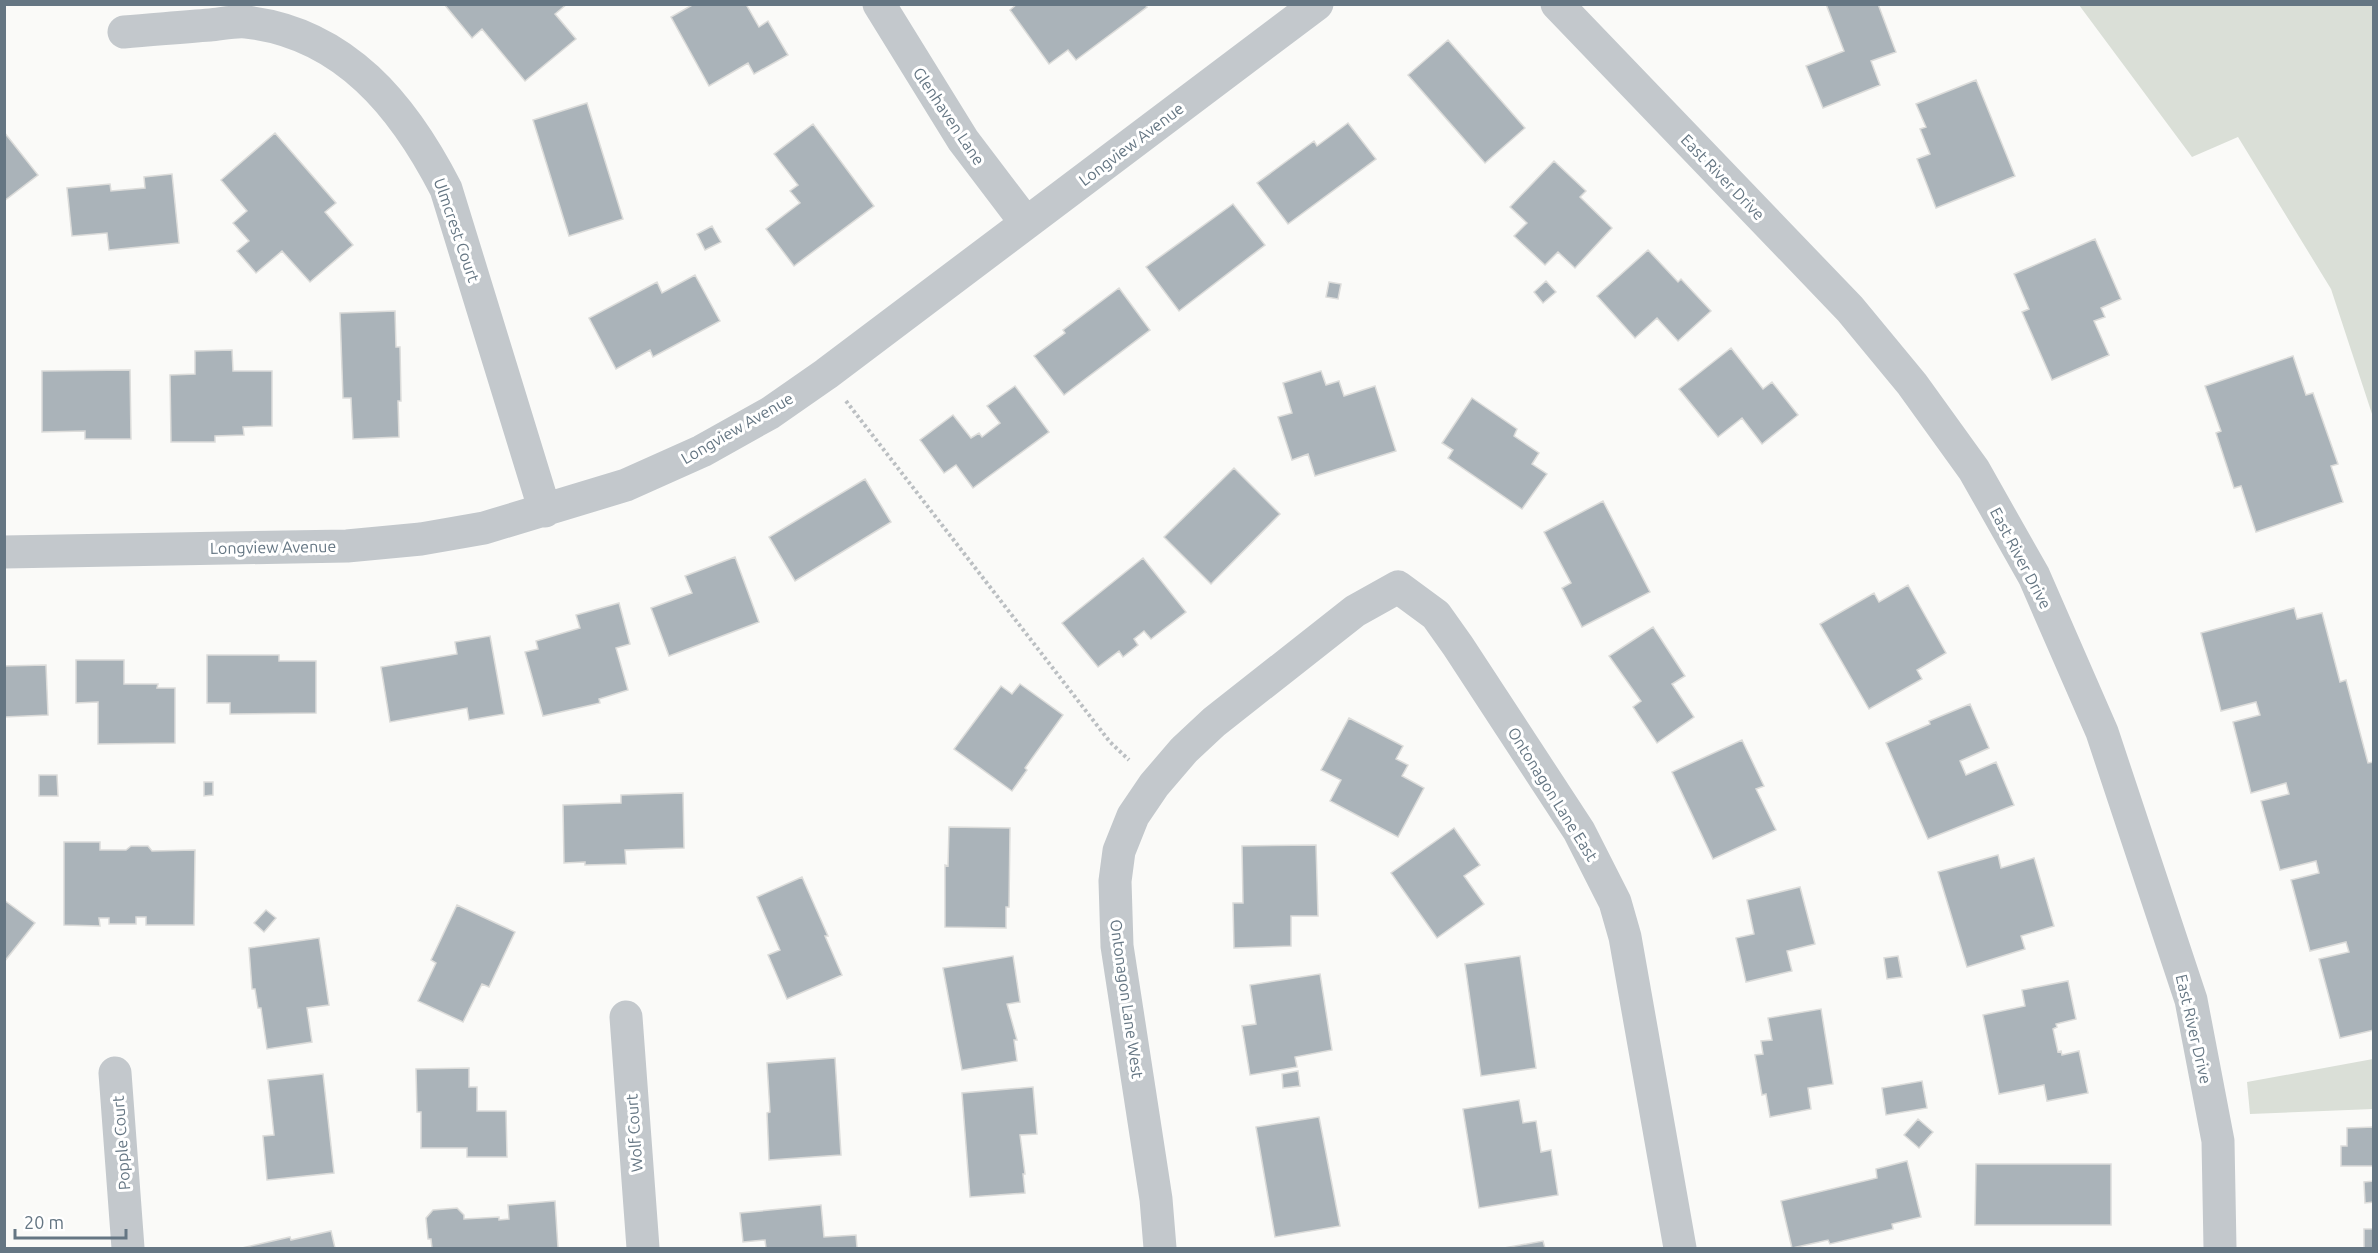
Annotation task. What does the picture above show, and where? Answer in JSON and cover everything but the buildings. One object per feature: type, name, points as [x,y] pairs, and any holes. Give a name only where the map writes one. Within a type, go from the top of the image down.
[{"type":"street","name":"Glenhaven Lane","points":[[879,4],[963,140],[1026,223]]},
{"type":"street","name":"Longview Avenue","points":[[4,552],[346,546],[421,539],[484,528],[626,485],[702,452],[770,412],[826,374],[1317,4]]},
{"type":"street","name":"East River Drive","points":[[1557,4],[1857,317],[1912,384],[1974,471],[2034,576],[2102,732],[2191,1000],[2218,1141],[2220,1248]]},
{"type":"street","name":"Ulmcrest Court","points":[[124,32],[244,22],[287,31],[317,43],[350,62],[376,87],[408,124],[429,156],[446,189],[545,511]]},
{"type":"street","name":"Ontonagon Lane West","points":[[1160,1248],[1156,1199],[1117,946],[1114,881],[1119,851],[1133,816],[1154,785],[1184,750],[1214,722],[1355,611],[1398,587]]},
{"type":"street","name":"Ontonagon Lane East","points":[[1398,587],[1436,615],[1458,646],[1579,831],[1615,902],[1625,936],[1680,1248]]},
{"type":"street","name":"Wolf Court","points":[[626,1017],[643,1248]]},
{"type":"street","name":"Popple Court","points":[[115,1072],[128,1248]]},
{"type":"path","points":[[826,374],[1110,742],[1154,785]]},
{"type":"shaded area","points":[[2079,5],[2373,5],[2373,417],[2331,289],[2238,137],[2192,157]]},
{"type":"shaded area","points":[[2373,1059],[2373,1109],[2250,1114],[2247,1082]]}]
